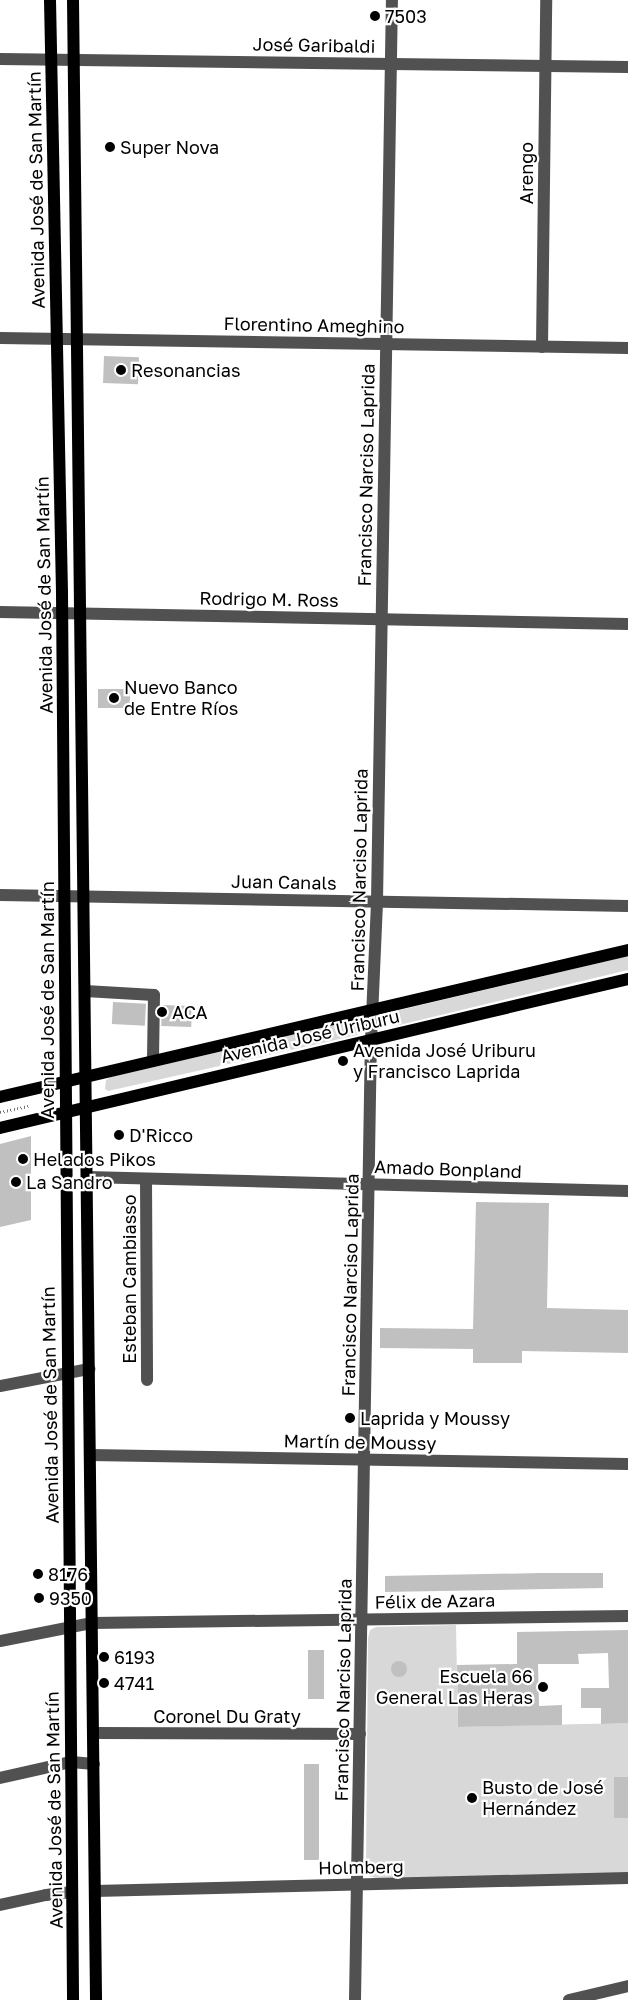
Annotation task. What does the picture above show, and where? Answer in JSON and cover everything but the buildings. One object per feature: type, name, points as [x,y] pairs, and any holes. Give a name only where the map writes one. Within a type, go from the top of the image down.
[{"type":"main road","name":"Avenida José de San Martín","points":[[50,0],[62,613],[64,1112],[73,2000]]},
{"type":"main road","name":"Avenida José de San Martín","points":[[72,0],[81,614],[96,2000]]},
{"type":"main road","name":"Avenida José Uriburu","points":[[0,1097],[628,950]]},
{"type":"main road","name":"Avenida José Uriburu","points":[[0,1128],[86,1106],[628,979]]},
{"type":"street","name":"Francisco Narciso Laprida","points":[[355,2000],[371,1040],[377,901],[392,0]]},
{"type":"street","name":"Arengo","points":[[542,347],[546,0]]},
{"type":"street","name":"José Garibaldi","points":[[0,59],[628,67]]},
{"type":"street","name":"Florentino Ameghino","points":[[0,338],[628,348]]},
{"type":"street","name":"Rodrigo M. Ross","points":[[0,612],[628,624]]},
{"type":"street","name":"Juan Canals","points":[[0,895],[628,906]]},
{"type":"street","points":[[85,991],[154,995],[153,1061]]},
{"type":"street","name":"Amado Bonpland","points":[[87,1177],[628,1192]]},
{"type":"street","name":"Esteban Cambiasso","points":[[146,1179],[147,1380]]},
{"type":"street","points":[[0,1386],[90,1369]]},
{"type":"street","name":"Martín de Moussy","points":[[90,1454],[628,1464]]},
{"type":"street","name":"Félix de Azara","points":[[0,1641],[92,1623],[628,1616]]},
{"type":"street","name":"Coronel Du Graty","points":[[94,1733],[360,1734]]},
{"type":"street","points":[[0,1778],[71,1762],[94,1764]]},
{"type":"street","name":"Holmberg","points":[[95,1891],[628,1878]]},
{"type":"street","points":[[0,1905],[46,1895],[72,1892]]},
{"type":"street","points":[[568,2000],[628,1986]]},
{"type":"shaded area","points":[[628,956],[628,970],[395,1026],[390,1024],[389,1018],[396,1011]]},
{"type":"shaded area","points":[[357,1020],[359,1023],[357,1035],[108,1091],[105,1089],[106,1080],[111,1077]]},
{"type":"shaded area","points":[[456,1625],[458,1727],[628,1723],[628,1873],[379,1879],[369,1876],[366,1868],[368,1638],[370,1630],[376,1627]]},
{"type":"place","name":"7503","points":[[375,16]]},
{"type":"place","name":"Super Nova","points":[[110,147]]},
{"type":"place","name":"Resonancias","points":[[121,370]]},
{"type":"place","name":"Nuevo Banco de Entre Ríos","points":[[114,698]]},
{"type":"place","name":"ACA","points":[[162,1012]]},
{"type":"place","name":"Avenida José Uriburu y Francisco Laprida","points":[[343,1061]]},
{"type":"place","name":"D'Ricco","points":[[119,1135]]},
{"type":"place","name":"Helados Pikos","points":[[23,1159]]},
{"type":"place","name":"La Sandro","points":[[16,1182]]},
{"type":"place","name":"Laprida y Moussy","points":[[350,1418]]},
{"type":"place","name":"8176","points":[[38,1574]]},
{"type":"place","name":"9350","points":[[39,1598]]},
{"type":"place","name":"6193","points":[[104,1657]]},
{"type":"place","name":"4741","points":[[104,1683]]},
{"type":"place","name":"Escuela 66 General Las Heras","points":[[543,1687]]},
{"type":"place","name":"Busto de José Hernández","points":[[472,1798]]}]
